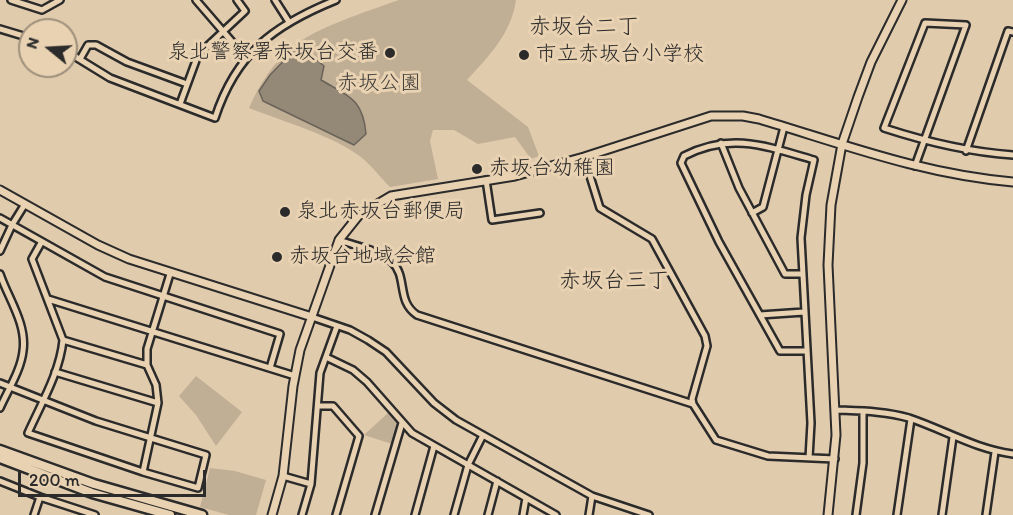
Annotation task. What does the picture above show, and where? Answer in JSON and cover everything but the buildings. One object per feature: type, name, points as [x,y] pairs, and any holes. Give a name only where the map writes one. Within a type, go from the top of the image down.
[{"type":"main road","points":[[0,450],[94,484],[202,515]]},
{"type":"main road","points":[[0,458],[92,493],[150,512],[170,515]]},
{"type":"street","points":[[11,0],[42,10],[60,0]]},
{"type":"street","points":[[196,0],[246,58]]},
{"type":"street","points":[[180,104],[198,55],[222,30],[245,11],[237,0]]},
{"type":"street","points":[[275,0],[289,22]]},
{"type":"street","points":[[317,0],[321,6]]},
{"type":"street","points":[[187,84],[127,62],[96,45],[88,45],[80,59],[110,78],[215,118],[228,84],[246,58],[265,39],[289,22],[336,0]]},
{"type":"street","points":[[828,515],[835,459],[836,410],[828,265],[831,205],[842,144],[871,62],[902,0]]},
{"type":"street","points":[[915,166],[924,141],[958,46],[966,25],[925,22],[884,128],[924,141],[966,150],[1012,155],[1013,147]]},
{"type":"street","points":[[0,29],[18,34]]},
{"type":"street","points":[[966,150],[1008,31],[1013,32]]},
{"type":"street","points":[[272,515],[283,476],[300,350],[339,240],[359,215],[391,196],[515,176],[584,157],[711,116],[743,116],[915,166],[961,176],[1013,182]]},
{"type":"street","points":[[753,213],[763,207],[784,127]]},
{"type":"street","points":[[721,143],[739,188],[784,274],[801,274]]},
{"type":"street","points":[[806,351],[780,351],[719,242],[681,163],[684,156],[702,147],[721,143],[749,143],[814,160],[802,219],[801,274],[811,423],[809,458]]},
{"type":"street","points":[[584,157],[600,208],[652,239],[705,336],[707,346],[693,404],[716,440],[768,456],[835,459]]},
{"type":"street","points":[[486,180],[492,220],[540,213]]},
{"type":"street","points":[[0,190],[98,245],[129,259],[350,330],[386,352],[434,404],[447,414],[592,496],[649,515]]},
{"type":"street","points":[[0,251],[24,204]]},
{"type":"street","points":[[0,218],[105,278],[280,334],[270,368]]},
{"type":"street","points":[[339,240],[390,260],[400,274],[407,307],[417,315],[693,404]]},
{"type":"street","points":[[0,383],[9,387],[42,400],[96,421],[206,455],[198,488],[142,472],[28,433],[42,400],[55,372],[62,353],[63,340],[32,259],[41,243]]},
{"type":"street","points":[[0,274],[18,316],[24,350],[21,362],[0,408]]},
{"type":"street","points":[[142,472],[158,403],[156,385],[147,365],[147,349],[170,274]]},
{"type":"street","points":[[48,299],[295,376]]},
{"type":"street","points":[[760,315],[804,312]]},
{"type":"street","points":[[302,515],[311,484],[321,373],[337,326]]},
{"type":"street","points":[[63,340],[147,365]]},
{"type":"street","points":[[326,357],[353,370],[367,382],[412,433],[556,515]]},
{"type":"street","points":[[55,372],[158,403]]},
{"type":"street","points":[[318,406],[333,406],[359,436],[336,515]]},
{"type":"street","points":[[836,410],[893,414],[995,452],[1013,454]]},
{"type":"street","points":[[856,515],[864,463],[863,411]]},
{"type":"street","points":[[897,515],[911,419]]},
{"type":"street","points":[[375,515],[402,423]]},
{"type":"street","points":[[454,515],[468,465],[483,435]]},
{"type":"street","points":[[942,515],[953,437]]},
{"type":"street","points":[[415,515],[434,446]]},
{"type":"street","points":[[986,515],[995,452]]},
{"type":"street","points":[[283,476],[311,484]]},
{"type":"street","points":[[488,515],[497,481]]},
{"type":"street","points":[[0,482],[95,515]]},
{"type":"street","points":[[589,515],[592,496]]},
{"type":"street","points":[[34,515],[40,497]]},
{"type":"street","points":[[523,515],[526,498]]},
{"type":"green space","name":"赤坂公園","points":[[399,0],[516,0],[509,23],[498,44],[467,80],[528,127],[539,156],[531,159],[515,137],[478,144],[454,130],[433,130],[430,141],[438,179],[390,187],[365,160],[350,149],[249,108],[267,75],[292,47],[329,26]]},
{"type":"green space","points":[[196,376],[242,412],[216,446],[196,415],[179,396]]},
{"type":"green space","points":[[389,412],[398,422],[392,444],[364,435]]},
{"type":"green space","points":[[210,468],[235,471],[266,480],[256,515],[229,515],[200,507]]},
{"type":"shaded area","points":[[300,48],[324,66],[321,80],[358,105],[366,134],[354,145],[263,101],[259,91],[270,75],[295,49]]},
{"type":"place","name":"泉北警察署赤坂台交番","points":[[390,53]]},
{"type":"place","name":"市立赤坂台小学校","points":[[524,55]]},
{"type":"place","name":"赤坂台幼稚園","points":[[477,169]]},
{"type":"place","name":"泉北赤坂台郵便局","points":[[285,212]]},
{"type":"place","name":"赤坂台地域会館","points":[[277,257]]},
{"type":"district","name":"赤坂台二丁","points":[[584,27]]},
{"type":"district","name":"赤坂台三丁","points":[[614,281]]}]
